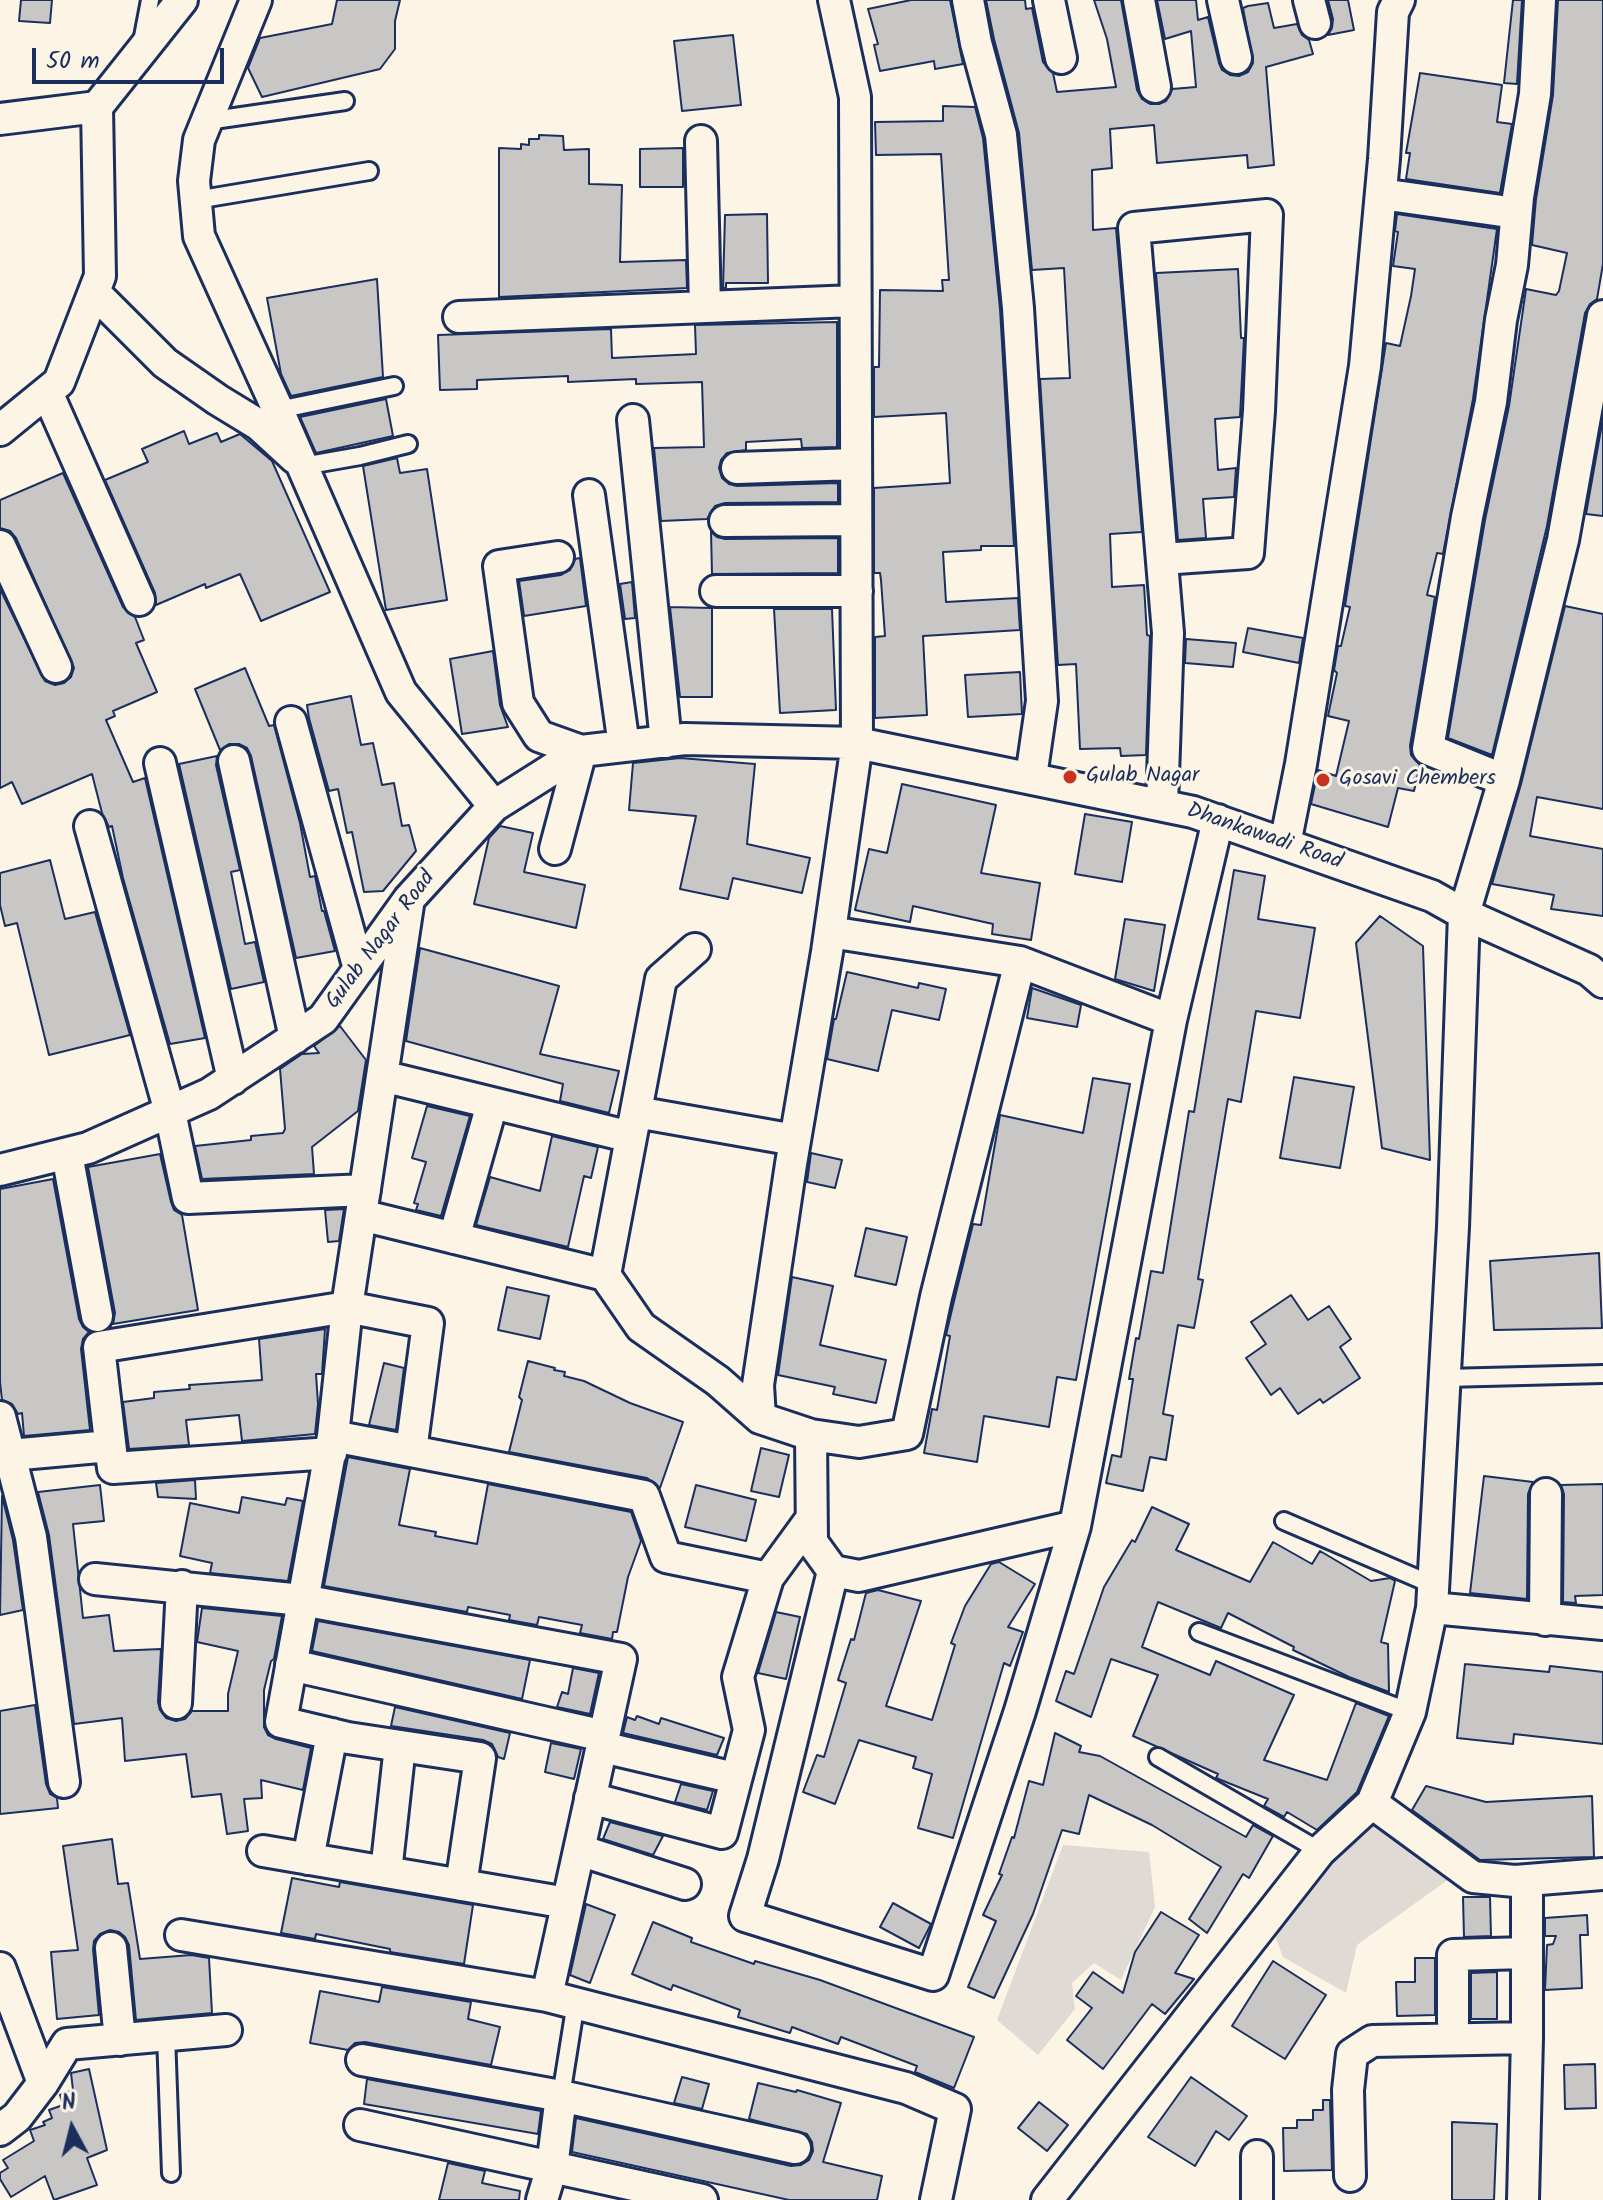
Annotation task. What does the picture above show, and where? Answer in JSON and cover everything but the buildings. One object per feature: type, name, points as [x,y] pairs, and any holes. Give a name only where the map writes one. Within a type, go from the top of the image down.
[{"type":"street","points":[[0,430],[59,382],[100,276],[97,107],[182,0]]},
{"type":"street","points":[[256,0],[199,140],[194,181],[199,236],[401,692],[494,806]]},
{"type":"street","points":[[760,1418],[758,1385],[857,743],[855,97],[834,0]]},
{"type":"street","points":[[968,0],[976,43],[1001,135],[1018,308],[1042,701],[1031,777]]},
{"type":"street","points":[[1049,0],[1061,58]]},
{"type":"street","points":[[1139,0],[1155,87]]},
{"type":"street","points":[[1223,0],[1236,58]]},
{"type":"street","points":[[1285,844],[1301,764],[1365,366],[1393,12],[1399,0]]},
{"type":"street","points":[[1504,780],[1428,749],[1467,517],[1491,402],[1501,320],[1512,265],[1516,213],[1535,94],[1540,0]]},
{"type":"street","points":[[0,119],[97,107]]},
{"type":"street","points":[[701,141],[705,307]]},
{"type":"street","points":[[1381,194],[1516,213]]},
{"type":"street","points":[[1162,559],[1248,553],[1259,411],[1267,215],[1134,228],[1168,633],[1162,805]]},
{"type":"street","points":[[94,292],[165,363],[259,425],[303,466]]},
{"type":"street","points":[[459,317],[854,301]]},
{"type":"street","points":[[1047,2200],[1320,1851],[1372,1803],[1410,1712],[1432,1597],[1445,1378],[1464,914],[1504,780],[1563,540],[1603,316]]},
{"type":"street","points":[[47,392],[139,600]]},
{"type":"street","points":[[633,420],[666,742]]},
{"type":"street","points":[[737,468],[856,464]]},
{"type":"street","points":[[589,495],[624,746]]},
{"type":"street","points":[[725,521],[856,520]]},
{"type":"street","points":[[0,546],[56,667]]},
{"type":"street","points":[[555,849],[581,751],[539,736],[518,703],[499,566],[558,557]]},
{"type":"street","points":[[716,591],[857,591]]},
{"type":"street","points":[[291,722],[359,969]]},
{"type":"street","name":"Gulab Nagar Road","points":[[0,1170],[88,1148],[209,1094],[323,1019],[409,899],[494,806],[581,751],[685,739],[857,743]]},
{"type":"street","name":"Dhankawadi Road","points":[[857,743],[1031,777],[1218,820],[1432,896],[1464,914],[1598,967]]},
{"type":"street","points":[[234,761],[295,1038]]},
{"type":"street","points":[[160,763],[233,1079]]},
{"type":"street","points":[[833,1571],[763,1859],[745,1916],[933,1975],[1020,1711],[1075,1526],[1171,1020],[1218,820]]},
{"type":"street","points":[[90,826],[170,1112],[188,1198],[363,1202],[454,1238],[605,1275],[641,1327],[718,1381],[760,1418],[811,1435],[859,1442],[907,1434],[936,1297],[1020,962]]},
{"type":"street","points":[[409,899],[347,1307],[332,1445],[281,1722],[332,1734],[480,1758],[461,1885]]},
{"type":"street","points":[[830,932],[1020,962],[1171,1020]]},
{"type":"street","points":[[605,1275],[661,979],[695,949]]},
{"type":"street","points":[[382,1076],[492,1104],[633,1124],[795,1140]]},
{"type":"street","points":[[454,1238],[492,1104]]},
{"type":"street","points":[[67,1154],[97,1316]]},
{"type":"street","points":[[411,1451],[428,1323],[347,1307],[99,1347],[113,1468],[332,1445],[411,1451],[644,1496],[666,1557],[768,1578]]},
{"type":"street","points":[[0,1417],[31,1537],[64,1782]]},
{"type":"street","points":[[811,1435],[812,1542],[833,1571],[859,1576],[1075,1526]]},
{"type":"street","points":[[10,1455],[110,1446]]},
{"type":"street","points":[[1545,1620],[1546,1494]]},
{"type":"street","points":[[590,1798],[722,1833],[749,1730],[738,1677],[768,1578],[811,1519]]},
{"type":"street","points":[[95,1579],[302,1600],[621,1659],[547,1996]]},
{"type":"street","points":[[176,1703],[182,1586]]},
{"type":"street","points":[[1432,1597],[1545,1620],[1603,1624]]},
{"type":"street","points":[[291,1665],[735,1778]]},
{"type":"street","points":[[308,1859],[332,1734]]},
{"type":"street","points":[[386,1872],[400,1746]]},
{"type":"street","points":[[1372,1803],[1473,1877],[1527,1880],[1603,1874]]},
{"type":"street","points":[[579,1850],[685,1884]]},
{"type":"street","points":[[263,1851],[567,1903]]},
{"type":"street","points":[[1523,2200],[1527,1880]]},
{"type":"street","points":[[181,1935],[576,2002],[906,2088],[955,2109],[936,2200]]},
{"type":"street","points":[[111,1948],[120,2040]]},
{"type":"street","points":[[1453,2022],[1453,1955],[1527,1953]]},
{"type":"street","points":[[0,1968],[43,2083]]},
{"type":"street","points":[[0,2130],[17,2117],[67,2044],[226,2030]]},
{"type":"street","points":[[1350,2176],[1348,2090],[1352,2054],[1372,2041],[1527,2038]]},
{"type":"street","points":[[362,2060],[561,2096],[795,2148]]},
{"type":"street","points":[[542,2200],[552,2167],[561,2096]]},
{"type":"street","points":[[360,2125],[702,2200]]},
{"type":"street","points":[[1257,2156],[1257,2200]]},
{"type":"lane","points":[[141,52],[150,0]]},
{"type":"lane","points":[[207,121],[345,101]]},
{"type":"lane","points":[[196,200],[369,171]]},
{"type":"lane","points":[[278,410],[394,386]]},
{"type":"lane","points":[[303,466],[408,444]]},
{"type":"lane","points":[[1445,1378],[1603,1374]]},
{"type":"lane","points":[[1284,1521],[1432,1597]]},
{"type":"lane","points":[[1199,1632],[1410,1712]]},
{"type":"lane","points":[[1158,1757],[1320,1851]]},
{"type":"lane","points":[[561,2096],[576,2002]]},
{"type":"lane","points":[[166,2035],[171,2173]]},
{"type":"shaded area","points":[[1372,1811],[1463,1869],[1357,1945],[1346,1993],[1283,1957],[1271,1925]]},
{"type":"shaded area","points":[[1063,1845],[1149,1852],[1155,1907],[1121,1980],[1094,1963],[1072,1983],[1075,2009],[1038,2055],[997,2020]]},
{"type":"place","name":"Gulab Nagar","points":[[1070,777]]},
{"type":"place","name":"Gosavi Chembers","points":[[1323,780]]}]
